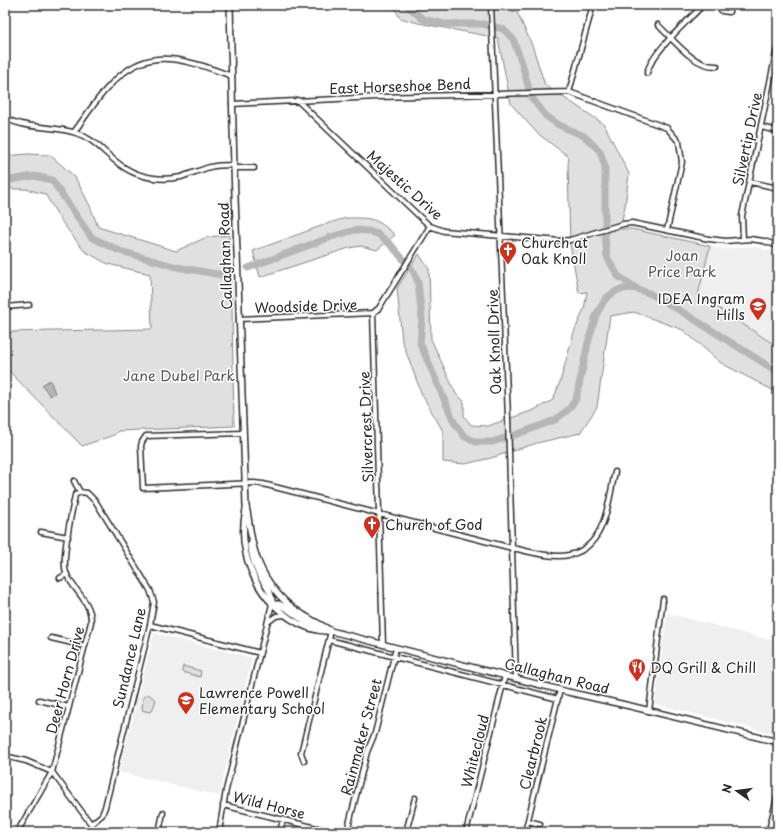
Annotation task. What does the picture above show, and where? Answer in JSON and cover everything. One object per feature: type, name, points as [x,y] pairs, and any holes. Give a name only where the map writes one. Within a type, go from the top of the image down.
[{"type":"main road","name":"Callaghan Road","points":[[230,5],[246,506],[252,539],[259,563],[273,588],[280,597],[293,608],[329,630],[560,690],[778,742]]},
{"type":"main road","name":"Callaghan Road","points":[[246,506],[244,520],[245,545],[248,562],[260,589],[272,604],[295,621],[321,632],[329,630]]},
{"type":"main road","points":[[249,519],[248,534],[253,561],[259,576],[272,597],[272,604],[279,604],[307,622],[329,630]]},
{"type":"main road","points":[[769,832],[778,796]]},
{"type":"street","name":"Oak Knoll Drive","points":[[491,5],[508,418],[516,679]]},
{"type":"street","points":[[593,5],[569,92],[667,128],[679,142],[682,162],[667,230]]},
{"type":"street","points":[[647,73],[653,58],[703,5]]},
{"type":"street","points":[[716,5],[722,11],[729,12]]},
{"type":"street","points":[[658,25],[694,59],[707,65],[717,66]]},
{"type":"street","name":"Silvertip Drive","points":[[743,239],[742,216],[778,44]]},
{"type":"street","points":[[74,132],[114,81],[126,71],[143,62],[157,59],[186,61],[232,76]]},
{"type":"street","points":[[772,75],[778,76]]},
{"type":"street","name":"East Horseshoe Bend","points":[[232,104],[297,100],[569,92]]},
{"type":"street","name":"Majestic Drive","points":[[297,100],[430,226],[448,232],[560,241],[570,240],[632,223],[718,240],[743,239],[764,241],[778,246]]},
{"type":"street","points":[[5,118],[16,123],[29,126],[55,128],[74,132],[93,141],[125,169],[157,179],[173,178],[208,167],[234,166],[254,168]]},
{"type":"street","points":[[761,126],[778,131]]},
{"type":"street","points":[[750,182],[778,188]]},
{"type":"street","points":[[373,313],[379,308],[430,226]]},
{"type":"street","points":[[5,307],[29,305]]},
{"type":"street","name":"Woodside Drive","points":[[239,319],[373,313]]},
{"type":"street","name":"Silvercrest Drive","points":[[373,313],[383,645]]},
{"type":"street","points":[[243,433],[146,436],[142,442],[143,488],[245,483],[263,484],[512,548],[550,556],[559,556],[574,554],[589,546],[598,536],[602,528],[615,472]]},
{"type":"street","points":[[74,480],[80,492]]},
{"type":"street","name":"Deer Horn Drive","points":[[23,832],[17,828],[52,772],[91,622],[91,613],[67,574],[65,559],[75,495],[80,492]]},
{"type":"street","name":"Sundance Lane","points":[[80,492],[87,493],[96,502],[150,590],[154,602],[150,625],[105,807],[102,815],[91,824]]},
{"type":"street","points":[[41,532],[68,537]]},
{"type":"street","points":[[60,578],[67,574]]},
{"type":"street","points":[[649,711],[664,599]]},
{"type":"street","points":[[219,832],[223,805],[243,717],[272,604]]},
{"type":"street","points":[[268,622],[279,614],[285,615]]},
{"type":"street","points":[[150,625],[260,653]]},
{"type":"street","points":[[304,761],[301,753],[329,640],[329,630]]},
{"type":"street","points":[[50,638],[85,646]]},
{"type":"street","name":"Callaghan Road","points":[[329,640],[558,699]]},
{"type":"street","name":"Rainmaker Street","points":[[347,832],[367,752],[375,733],[396,648]]},
{"type":"street","name":"Whitecloud","points":[[466,832],[505,676]]},
{"type":"street","name":"Clearbrook","points":[[525,832],[560,690]]},
{"type":"street","points":[[39,700],[69,707]]},
{"type":"street","points":[[9,757],[52,772],[97,832]]},
{"type":"street","points":[[406,832],[415,798]]},
{"type":"street","name":"Wild Horse","points":[[223,805],[333,832]]},
{"type":"street","points":[[158,832],[163,813]]},
{"type":"street","points":[[280,832],[283,820]]},
{"type":"street","points":[[528,821],[540,824]]},
{"type":"shaded area","name":"IDEA Ingram Hills","points":[[710,246],[723,249],[751,246],[778,254],[778,347],[697,295]]},
{"type":"shaded area","points":[[50,380],[55,393],[50,396],[42,385]]},
{"type":"shaded area","points":[[667,613],[778,642],[778,733],[772,733],[655,704]]},
{"type":"shaded area","name":"Lawrence Powell Elementary School","points":[[154,633],[252,658],[219,796],[119,772]]},
{"type":"green space","name":"Joan Price Park","points":[[393,5],[467,5],[517,12],[532,45],[545,85],[604,124],[629,174],[625,206],[620,229],[632,229],[710,246],[698,295],[778,347],[778,393],[721,363],[683,330],[634,312],[610,316],[597,407],[580,433],[537,443],[491,458],[465,464],[443,462],[443,431],[422,395],[402,341],[397,288],[419,254],[429,269],[431,339],[456,394],[464,401],[464,416],[471,425],[488,426],[534,410],[553,400],[560,382],[574,332],[584,309],[587,292],[579,293],[570,244],[569,157],[537,133],[511,104],[498,38],[418,23],[400,18]]},
{"type":"green space","name":"Jane Dubel Park","points":[[28,154],[50,155],[75,177],[90,206],[98,227],[176,251],[207,237],[229,235],[234,426],[118,431],[114,435],[82,446],[5,367],[5,332],[152,329],[150,274],[108,264],[84,251],[62,222],[45,194],[26,189],[5,189],[5,156]]},
{"type":"green space","points":[[346,218],[373,220],[383,225],[395,235],[377,250],[361,246],[349,248],[260,277],[253,251]]},
{"type":"green space","points":[[183,666],[201,671],[200,677],[182,672]]},
{"type":"green space","points":[[148,694],[156,700],[152,711],[149,712],[142,710],[143,697]]},
{"type":"waterway","points":[[406,5],[423,19],[444,24],[483,24],[503,29],[513,39],[522,63],[531,97],[546,116],[559,125],[584,136],[600,151],[605,167],[605,236],[607,257],[618,276],[636,288]]},
{"type":"waterway","points":[[5,181],[34,176],[52,180],[91,237],[120,251],[177,267],[222,275],[229,272]]},
{"type":"waterway","points":[[248,268],[331,237],[355,230],[378,234],[392,246],[414,272],[418,283],[422,318],[420,343],[454,422],[464,436],[476,442],[492,442],[518,434],[555,420],[569,409],[576,399],[588,343],[596,315],[606,298],[618,290],[629,288],[651,294],[778,372]]},
{"type":"place","name":"Church at Oak Knoll","points":[[508,265]]},
{"type":"place","name":"IDEA Ingram Hills","points":[[758,321]]},
{"type":"place","name":"Church of God","points":[[372,539]]},
{"type":"place","name":"DQ Grill & Chill","points":[[637,682]]},
{"type":"place","name":"Lawrence Powell Elementary School","points":[[186,715]]}]
